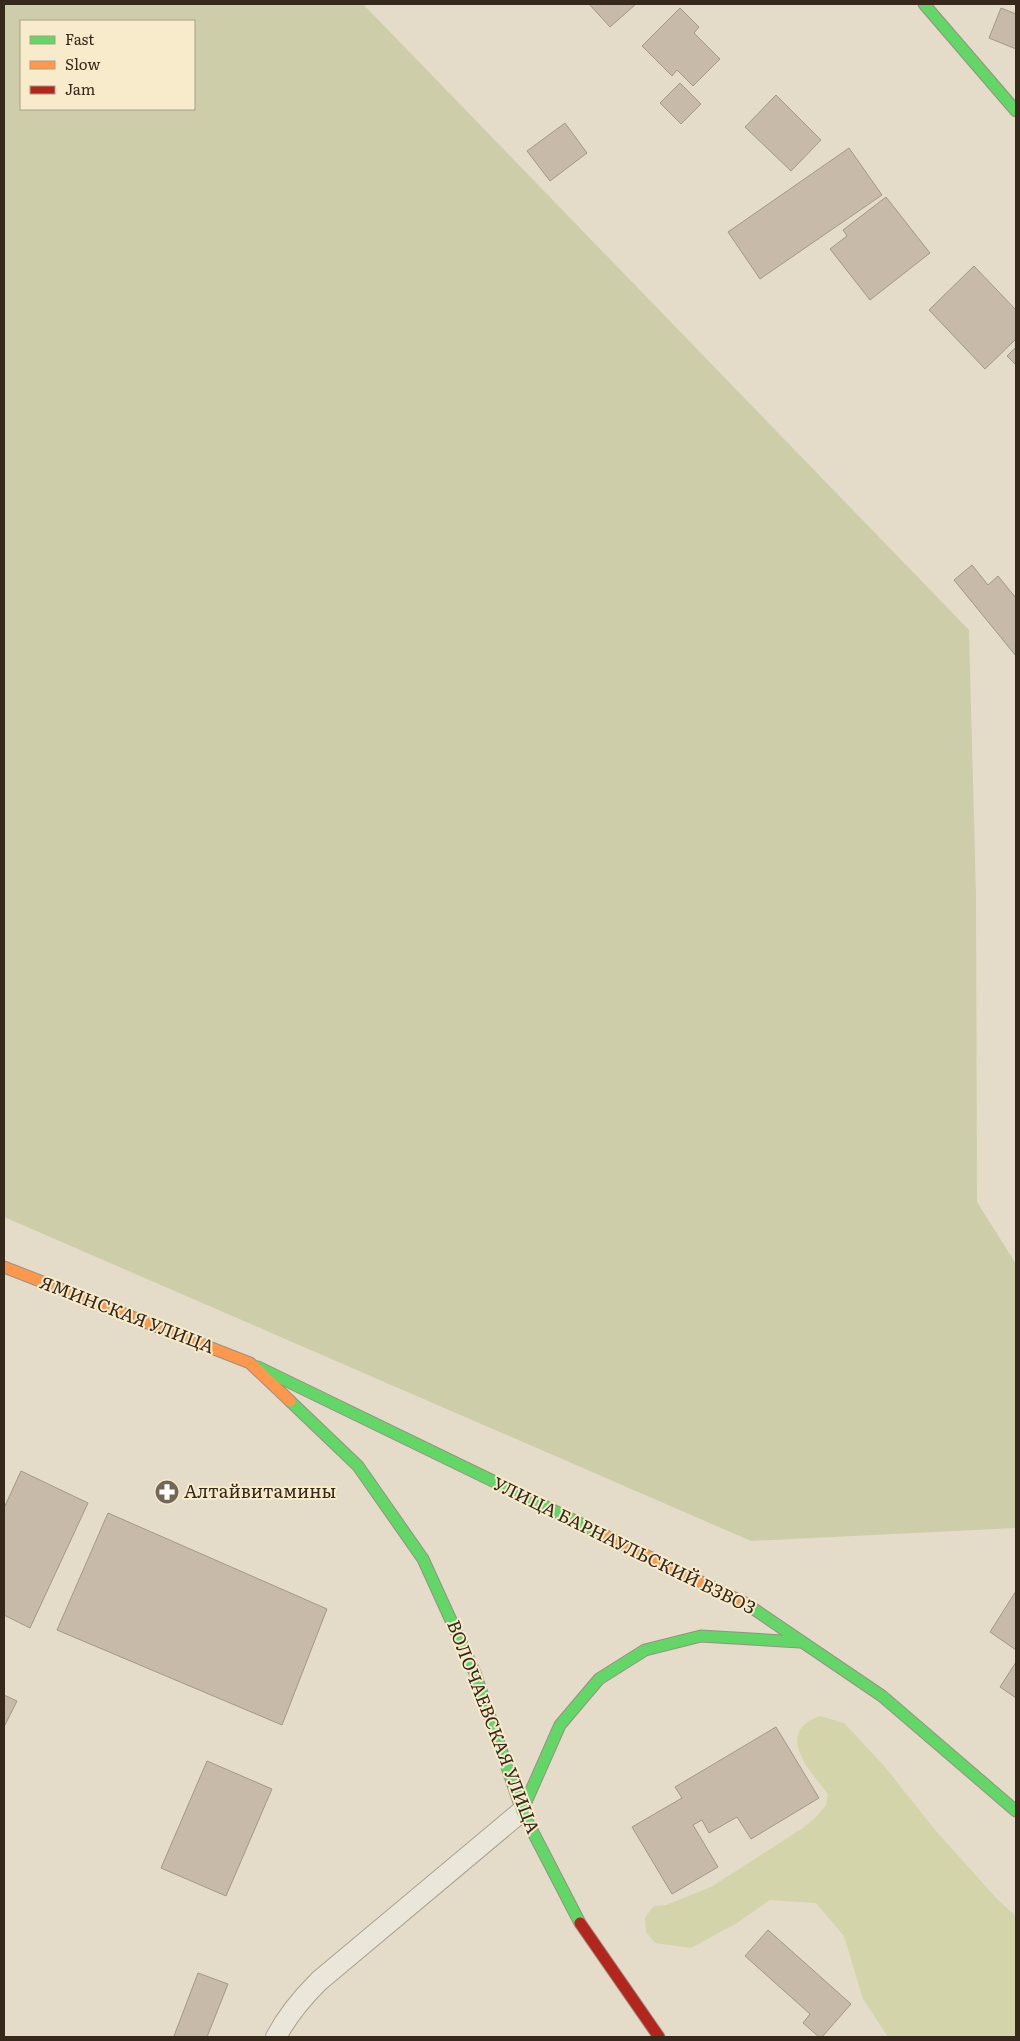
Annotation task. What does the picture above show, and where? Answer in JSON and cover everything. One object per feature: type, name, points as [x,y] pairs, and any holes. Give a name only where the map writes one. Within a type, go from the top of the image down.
[{"type":"main road","points":[[924,4],[1016,110]]},
{"type":"main road","name":"ЯМИНСКАЯ УЛИЦА","points":[[4,1267],[250,1363]]},
{"type":"main road","name":"УЛИЦА БАРНАУЛЬСКИЙ ВЗВОЗ","points":[[250,1363],[745,1603],[882,1696],[1016,1811]]},
{"type":"main road","name":"ВОЛОЧАЕВСКАЯ УЛИЦА","points":[[250,1363],[358,1466],[423,1559],[476,1673],[522,1811],[584,1931],[659,2037]]},
{"type":"main road","points":[[522,1811],[560,1725],[599,1679],[645,1650],[701,1636],[802,1642]]},
{"type":"lane","points":[[276,2037],[285,2020],[303,1997],[319,1981],[522,1811]]},
{"type":"green space","points":[[4,4],[363,4],[969,630],[976,895],[977,1202],[1016,1264],[1016,1528],[751,1541],[4,1217]]},
{"type":"green space","points":[[820,1716],[844,1723],[885,1767],[936,1831],[998,1900],[1016,1916],[1016,2037],[888,2037],[863,1999],[844,1936],[816,1903],[770,1900],[737,1923],[691,1948],[655,1943],[646,1932],[645,1917],[654,1906],[666,1905],[711,1887],[803,1828],[826,1805],[828,1794],[805,1763],[797,1741],[799,1732],[806,1723]]},
{"type":"building","points":[[589,4],[636,4],[610,27]]},
{"type":"building","points":[[680,8],[699,27],[694,33],[720,59],[693,86],[677,70],[672,76],[642,46]]},
{"type":"building","points":[[1001,8],[1016,14],[1016,49],[989,38]]},
{"type":"building","points":[[680,83],[701,104],[681,124],[660,103]]},
{"type":"building","points":[[776,95],[821,140],[791,171],[745,127]]},
{"type":"building","points":[[565,123],[587,153],[550,181],[527,151]]},
{"type":"building","points":[[849,148],[882,195],[760,279],[728,232]]},
{"type":"building","points":[[886,197],[930,253],[870,300],[830,249],[847,236],[843,230]]},
{"type":"building","points":[[974,266],[1016,310],[1016,339],[985,369],[929,310]]},
{"type":"building","points":[[1016,347],[1016,365],[1007,356]]},
{"type":"building","points":[[972,565],[988,585],[998,576],[1016,598],[1016,656],[954,580]]},
{"type":"building","points":[[21,1471],[88,1503],[30,1628],[4,1615],[4,1508]]},
{"type":"building","points":[[108,1513],[327,1609],[282,1725],[57,1630]]},
{"type":"building","points":[[1016,1591],[1016,1650],[990,1632]]},
{"type":"building","points":[[1016,1662],[1016,1698],[1000,1687]]},
{"type":"building","points":[[4,1695],[17,1701],[4,1727]]},
{"type":"building","points":[[776,1727],[819,1798],[751,1839],[737,1817],[709,1833],[702,1820],[693,1825],[718,1867],[672,1894],[632,1827],[682,1798],[675,1787]]},
{"type":"building","points":[[207,1761],[272,1789],[226,1896],[161,1868]]},
{"type":"building","points":[[768,1930],[851,2004],[822,2037],[819,2037],[803,2023],[810,2014],[745,1956]]},
{"type":"building","points":[[198,1973],[228,1984],[207,2037],[176,2037],[174,2036]]},
{"type":"traffic: fast","points":[[924,4],[1016,111]]},
{"type":"traffic: fast","points":[[258,1367],[602,1534]]},
{"type":"traffic: fast","points":[[290,1401],[358,1466],[423,1559],[475,1673],[522,1811],[580,1923]]},
{"type":"traffic: fast","points":[[745,1603],[882,1696],[1016,1811]]},
{"type":"traffic: fast","points":[[522,1811],[560,1725],[599,1679],[645,1650],[701,1636],[800,1642]]},
{"type":"traffic: slow","points":[[4,1267],[250,1363],[290,1401]]},
{"type":"traffic: slow","points":[[602,1534],[745,1603]]},
{"type":"traffic: jam","points":[[580,1923],[659,2037]]},
{"type":"place","name":"Алтайвитамины","points":[[167,1492]]}]
